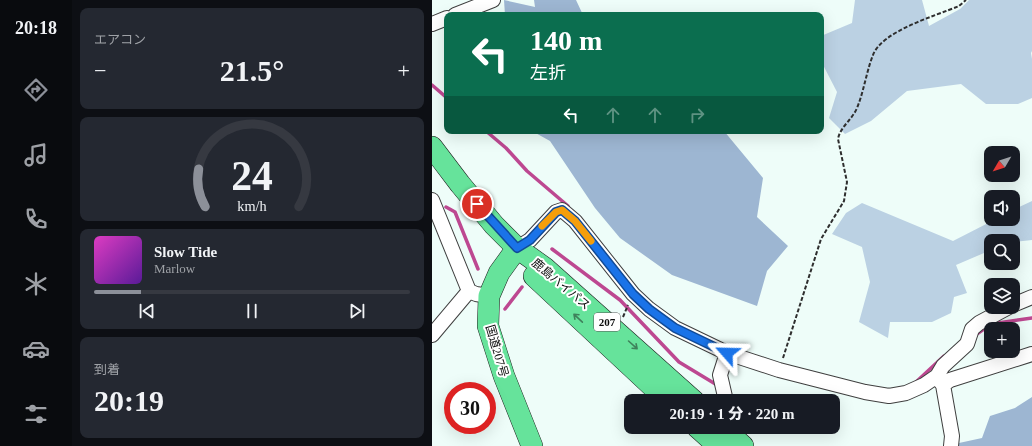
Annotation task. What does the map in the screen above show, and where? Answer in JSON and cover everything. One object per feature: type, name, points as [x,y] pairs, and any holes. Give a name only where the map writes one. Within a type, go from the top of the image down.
[{"type":"highway","name":"207","points":[[432,147],[494,225],[517,248]]},
{"type":"highway","name":"国道207号","points":[[517,248],[499,274],[489,296],[488,326],[504,376],[532,446]]},
{"type":"highway","name":"鹿島バイパス","points":[[517,248],[535,277],[660,394]]},
{"type":"highway","name":"鹿島バイパス","points":[[517,248],[545,268],[686,394]]},
{"type":"highway","points":[[725,434],[743,446]]},
{"type":"street","points":[[463,12],[493,0]]},
{"type":"street","points":[[432,24],[444,19]]},
{"type":"street","points":[[432,200],[469,291],[476,294],[489,296]]},
{"type":"street","points":[[517,248],[530,240],[556,212],[562,210],[575,221],[633,294],[649,309],[675,328],[727,353],[785,371],[865,392],[889,396],[906,393],[924,385],[950,380],[1032,354]]},
{"type":"street","points":[[432,335],[469,291]]},
{"type":"street","points":[[1020,302],[1032,297]]},
{"type":"street","points":[[951,446],[952,436],[940,381],[943,366],[968,339],[972,329],[979,323],[996,314]]},
{"type":"street","points":[[724,394],[720,375],[727,353]]},
{"type":"path","points":[[782,361],[820,239],[844,201],[847,182],[838,133],[856,110],[877,47],[895,32],[959,6],[966,0]]},
{"type":"path","points":[[626,310],[628,305]]},
{"type":"shaded area","points":[[504,0],[535,7],[534,0],[576,0],[582,12],[505,12]]},
{"type":"shaded area","points":[[855,0],[922,0],[929,26],[960,9],[969,0],[1032,0],[1032,98],[1018,104],[986,104],[961,84],[907,91],[871,121],[845,134],[829,118],[837,92],[824,67],[824,35],[852,23]]},
{"type":"shaded area","points":[[537,134],[726,134],[763,178],[757,217],[788,246],[767,271],[757,306],[672,275],[620,238],[595,208],[550,141]]},
{"type":"shaded area","points":[[1032,201],[1032,240],[1020,241],[1020,234],[984,234],[984,253],[956,265],[967,293],[954,297],[951,313],[932,322],[890,322],[888,338],[859,322],[870,282],[862,247],[832,234],[846,213],[862,203],[953,241],[984,225],[1020,226],[1020,207]]},
{"type":"shaded area","points":[[1032,397],[1032,446],[959,446],[959,443],[982,438],[990,416],[1015,408]]},
{"type":"waterway","points":[[432,85],[444,95]]},
{"type":"waterway","points":[[490,134],[506,148],[527,171],[568,206]]},
{"type":"waterway","points":[[446,207],[455,212],[478,269]]},
{"type":"waterway","points":[[552,249],[620,300],[679,362],[717,385]]},
{"type":"waterway","points":[[505,309],[522,287]]},
{"type":"waterway","points":[[974,336],[991,324],[1032,318]]},
{"type":"waterway","points":[[916,382],[944,356]]},
{"type":"slow traffic","points":[[542,226],[556,212],[562,210],[575,221],[591,241]]},
{"type":"route","points":[[477,204],[494,225],[517,248],[530,240],[556,212],[562,210],[575,221],[633,294],[649,309],[675,328],[727,353]]}]
